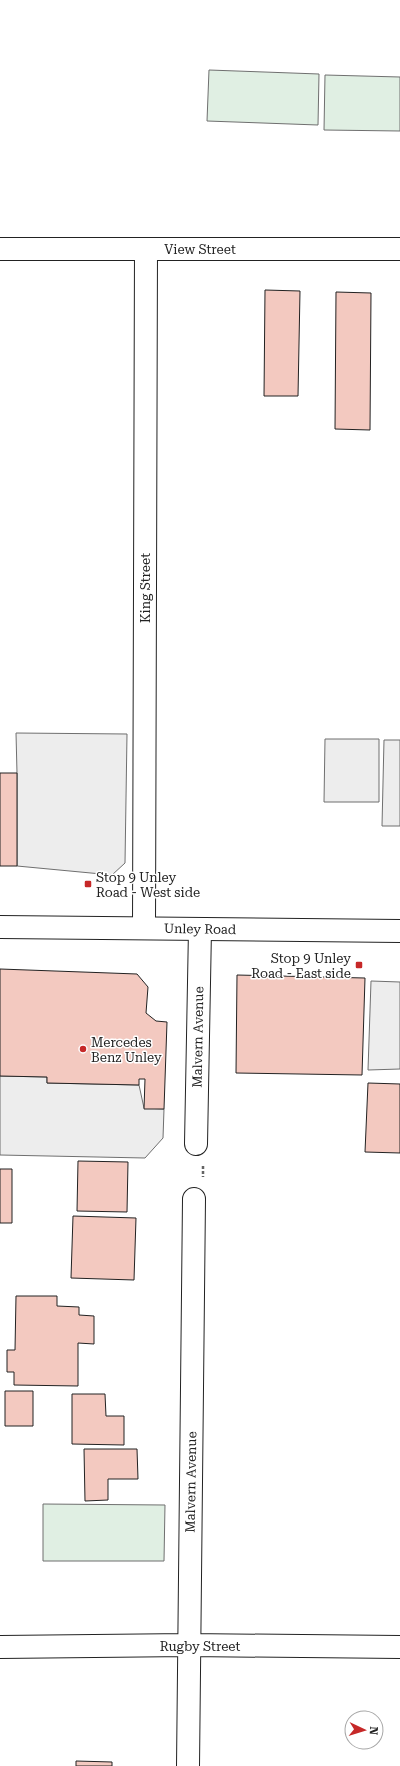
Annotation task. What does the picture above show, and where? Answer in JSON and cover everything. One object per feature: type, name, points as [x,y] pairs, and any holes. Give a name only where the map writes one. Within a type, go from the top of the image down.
[{"type":"street","name":"View Street","points":[[0,249],[400,249]]},
{"type":"street","name":"King Street","points":[[144,928],[146,249]]},
{"type":"street","name":"Unley Road","points":[[0,928],[400,931]]},
{"type":"street","name":"Malvern Avenue","points":[[196,1144],[200,929]]},
{"type":"street","name":"Malvern Avenue","points":[[188,1766],[188,1646],[194,1199]]},
{"type":"street","name":"Rugby Street","points":[[0,1647],[400,1647]]},
{"type":"path","points":[[194,1199],[203,1190],[203,1167],[196,1144]]},
{"type":"green space","points":[[209,70],[319,74],[318,125],[207,121]]},
{"type":"green space","points":[[325,75],[400,77],[400,131],[324,130]]},
{"type":"green space","points":[[43,1504],[165,1505],[164,1561],[43,1561]]},
{"type":"shaded area","points":[[16,733],[127,734],[125,863],[112,875],[17,866]]},
{"type":"shaded area","points":[[325,739],[379,739],[379,802],[324,802]]},
{"type":"shaded area","points":[[384,740],[400,740],[400,826],[382,826]]},
{"type":"shaded area","points":[[371,981],[400,982],[400,1069],[368,1070]]},
{"type":"shaded area","points":[[0,1076],[47,1077],[47,1083],[139,1085],[144,1108],[164,1109],[163,1138],[145,1158],[0,1155]]},
{"type":"building","points":[[265,290],[300,291],[298,396],[264,396]]},
{"type":"building","points":[[336,292],[371,293],[370,430],[335,429]]},
{"type":"building","points":[[0,773],[17,773],[17,866],[0,866]]},
{"type":"building","name":"Mercedes Benz Unley","points":[[0,969],[137,974],[148,987],[146,1013],[156,1021],[167,1022],[164,1109],[144,1109],[145,1079],[139,1079],[139,1085],[47,1083],[47,1077],[0,1076]]},
{"type":"building","points":[[237,975],[365,978],[362,1075],[236,1073]]},
{"type":"building","points":[[368,1083],[400,1084],[400,1153],[365,1152]]},
{"type":"building","points":[[78,1161],[128,1162],[127,1212],[77,1211]]},
{"type":"building","points":[[0,1169],[12,1169],[12,1223],[0,1223]]},
{"type":"building","points":[[73,1216],[136,1218],[134,1280],[71,1278]]},
{"type":"building","points":[[16,1296],[57,1296],[57,1306],[79,1307],[79,1315],[94,1316],[94,1344],[78,1343],[78,1386],[14,1385],[14,1372],[7,1372],[7,1350],[15,1350]]},
{"type":"building","points":[[5,1391],[33,1391],[33,1426],[5,1426]]},
{"type":"building","points":[[72,1394],[105,1394],[106,1416],[124,1416],[124,1445],[72,1444]]},
{"type":"building","points":[[84,1449],[137,1449],[138,1479],[108,1479],[108,1500],[85,1501]]},
{"type":"building","points":[[76,1761],[112,1762],[112,1766],[76,1766]]},
{"type":"place","name":"Stop 9 Unley Road - West side","points":[[88,884]]},
{"type":"place","name":"Stop 9 Unley Road - East side","points":[[359,965]]},
{"type":"place","name":"Mercedes Benz Unley","points":[[83,1049]]}]
